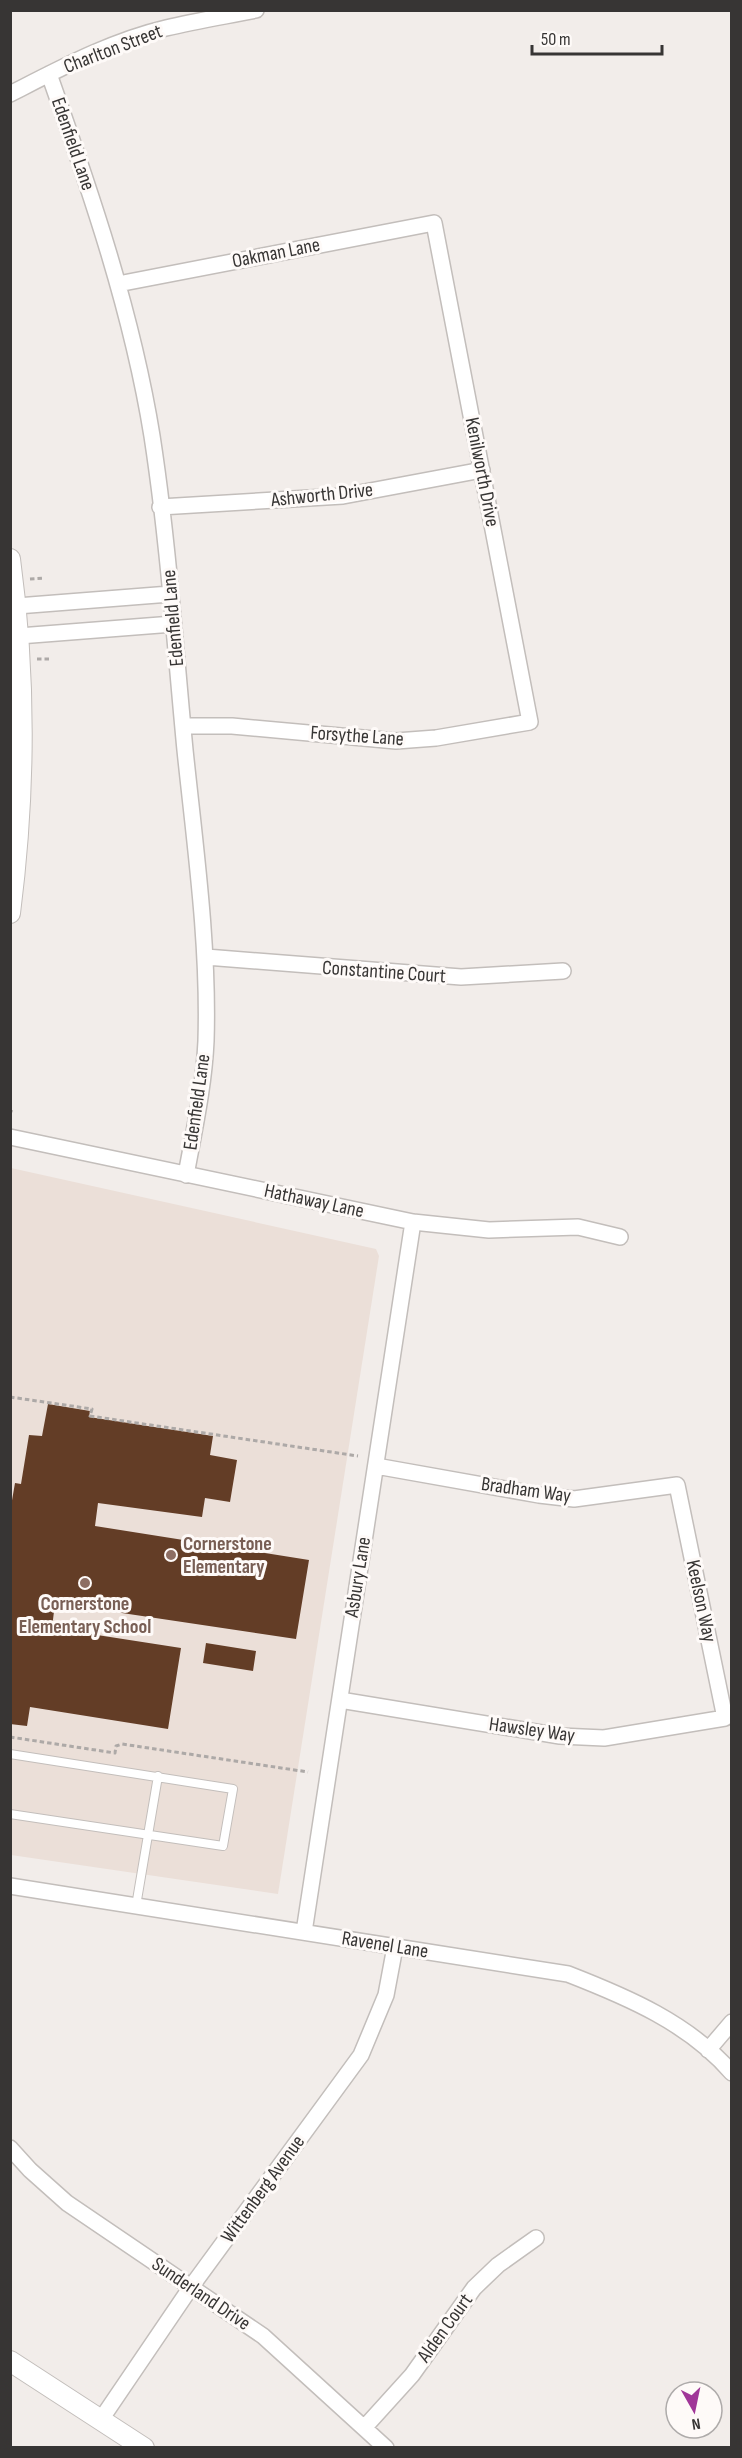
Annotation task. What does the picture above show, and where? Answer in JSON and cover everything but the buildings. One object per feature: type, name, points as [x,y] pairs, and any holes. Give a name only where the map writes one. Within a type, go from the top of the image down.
[{"type":"street","name":"Charlton Street","points":[[10,94],[117,44],[165,28],[256,10]]},
{"type":"street","name":"Edenfield Lane","points":[[49,74],[85,177],[118,284],[152,436],[171,594],[206,957],[206,1044],[197,1116],[186,1175]]},
{"type":"street","name":"Oakman Lane","points":[[118,284],[435,223]]},
{"type":"street","name":"Kenilworth Drive","points":[[435,223],[530,722]]},
{"type":"street","name":"Ashworth Drive","points":[[160,507],[343,496],[482,470]]},
{"type":"street","points":[[10,559],[19,636],[22,755],[10,913]]},
{"type":"street","points":[[16,606],[171,594]]},
{"type":"street","points":[[19,636],[173,624]]},
{"type":"street","name":"Forsythe Lane","points":[[183,726],[232,726],[396,741],[436,738],[530,722]]},
{"type":"street","name":"Constantine Court","points":[[206,957],[461,977],[563,970]]},
{"type":"street","name":"Hathaway Lane","points":[[10,1137],[413,1222],[489,1230],[578,1227],[620,1237]]},
{"type":"street","name":"Asbury Lane","points":[[304,1932],[413,1222]]},
{"type":"street","name":"Bradham Way","points":[[376,1466],[539,1495],[574,1499],[677,1485]]},
{"type":"street","name":"Keelson Way","points":[[677,1485],[725,1718]]},
{"type":"street","name":"Hawsley Way","points":[[340,1700],[560,1736],[604,1738],[725,1718]]},
{"type":"street","name":"Ravenel Lane","points":[[10,1886],[568,1974],[651,2010],[708,2050],[732,2073]]},
{"type":"street","name":"Wittenberg Avenue","points":[[102,2418],[191,2287],[361,2055],[386,1995],[395,1947]]},
{"type":"street","points":[[708,2050],[732,2022]]},
{"type":"street","name":"Sunderland Drive","points":[[10,2148],[30,2170],[67,2203],[263,2336],[386,2448]]},
{"type":"street","name":"Alden Court","points":[[364,2428],[412,2375],[474,2288],[498,2265],[536,2238]]},
{"type":"street","points":[[10,2361],[102,2418],[144,2448]]},
{"type":"lane","points":[[10,1754],[233,1789],[223,1846],[10,1814]]},
{"type":"lane","points":[[136,1906],[158,1776]]},
{"type":"path","points":[[10,1114],[12,1109]]},
{"type":"path","points":[[10,1397],[92,1409],[90,1416],[358,1456]]},
{"type":"path","points":[[10,1737],[115,1753],[116,1746],[122,1744],[308,1772]]},
{"type":"shaded area","name":"Cornerstone Elementary","points":[[11,1168],[376,1249],[379,1256],[278,1894],[11,1855]]},
{"type":"place","name":"Cornerstone Elementary","points":[[171,1555]]},
{"type":"place","name":"Cornerstone Elementary School","points":[[85,1583]]}]
